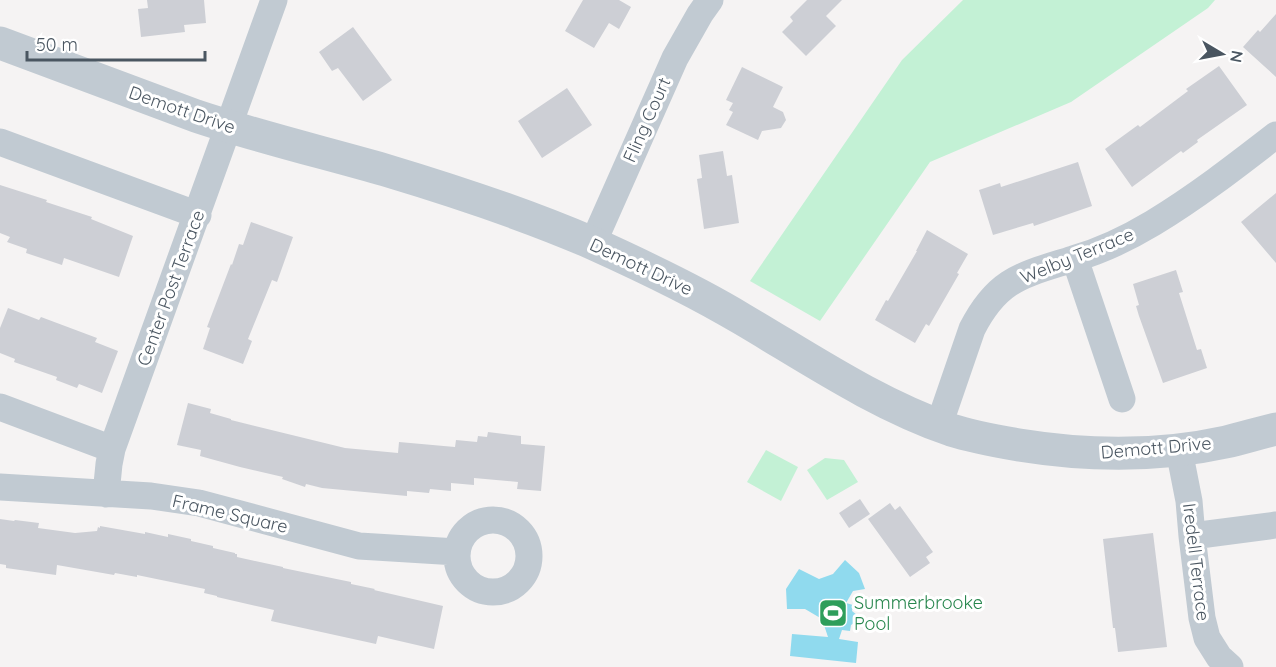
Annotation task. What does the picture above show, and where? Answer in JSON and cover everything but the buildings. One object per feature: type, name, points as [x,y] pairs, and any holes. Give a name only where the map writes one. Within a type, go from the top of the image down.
[{"type":"street","name":"Center Post Terrace","points":[[106,494],[112,449],[274,0]]},
{"type":"street","name":"Fling Court","points":[[593,243],[675,58],[710,0]]},
{"type":"street","name":"Demott Drive","points":[[0,43],[229,127],[384,170],[532,218],[593,243],[704,297],[875,396],[954,431],[1038,448],[1079,453],[1122,454],[1179,450],[1225,442],[1276,429]]},
{"type":"street","name":"Welby Terrace","points":[[939,425],[972,329],[988,302],[1004,287],[1035,270],[1075,259],[1115,244],[1152,224],[1236,166],[1276,135]]},
{"type":"street","points":[[0,142],[198,215]]},
{"type":"street","points":[[1075,259],[1122,399]]},
{"type":"street","points":[[0,407],[112,449]]},
{"type":"street","name":"Iredell Terrace","points":[[1179,450],[1189,501],[1202,618],[1207,638],[1219,657],[1230,667]]},
{"type":"street","name":"Frame Square","points":[[0,486],[151,496],[199,503],[359,546],[458,552]]},
{"type":"street","points":[[1192,536],[1276,525]]},
{"type":"green space","points":[[963,0],[1215,0],[1208,8],[1071,102],[930,162],[820,321],[750,281],[902,60]]},
{"type":"green space","points":[[766,450],[798,467],[781,501],[747,482]]},
{"type":"green space","points":[[825,458],[844,460],[858,482],[827,500],[807,470]]},
{"type":"water","name":"Summerbrooke Pool","points":[[845,560],[859,573],[865,589],[853,591],[846,603],[853,605],[852,611],[857,615],[857,621],[851,625],[850,631],[842,630],[839,639],[858,642],[856,663],[790,656],[792,634],[828,637],[822,619],[805,609],[787,609],[786,589],[799,569],[819,579],[833,574]]},
{"type":"place","name":"Summerbrooke Pool","points":[[833,613]]}]
